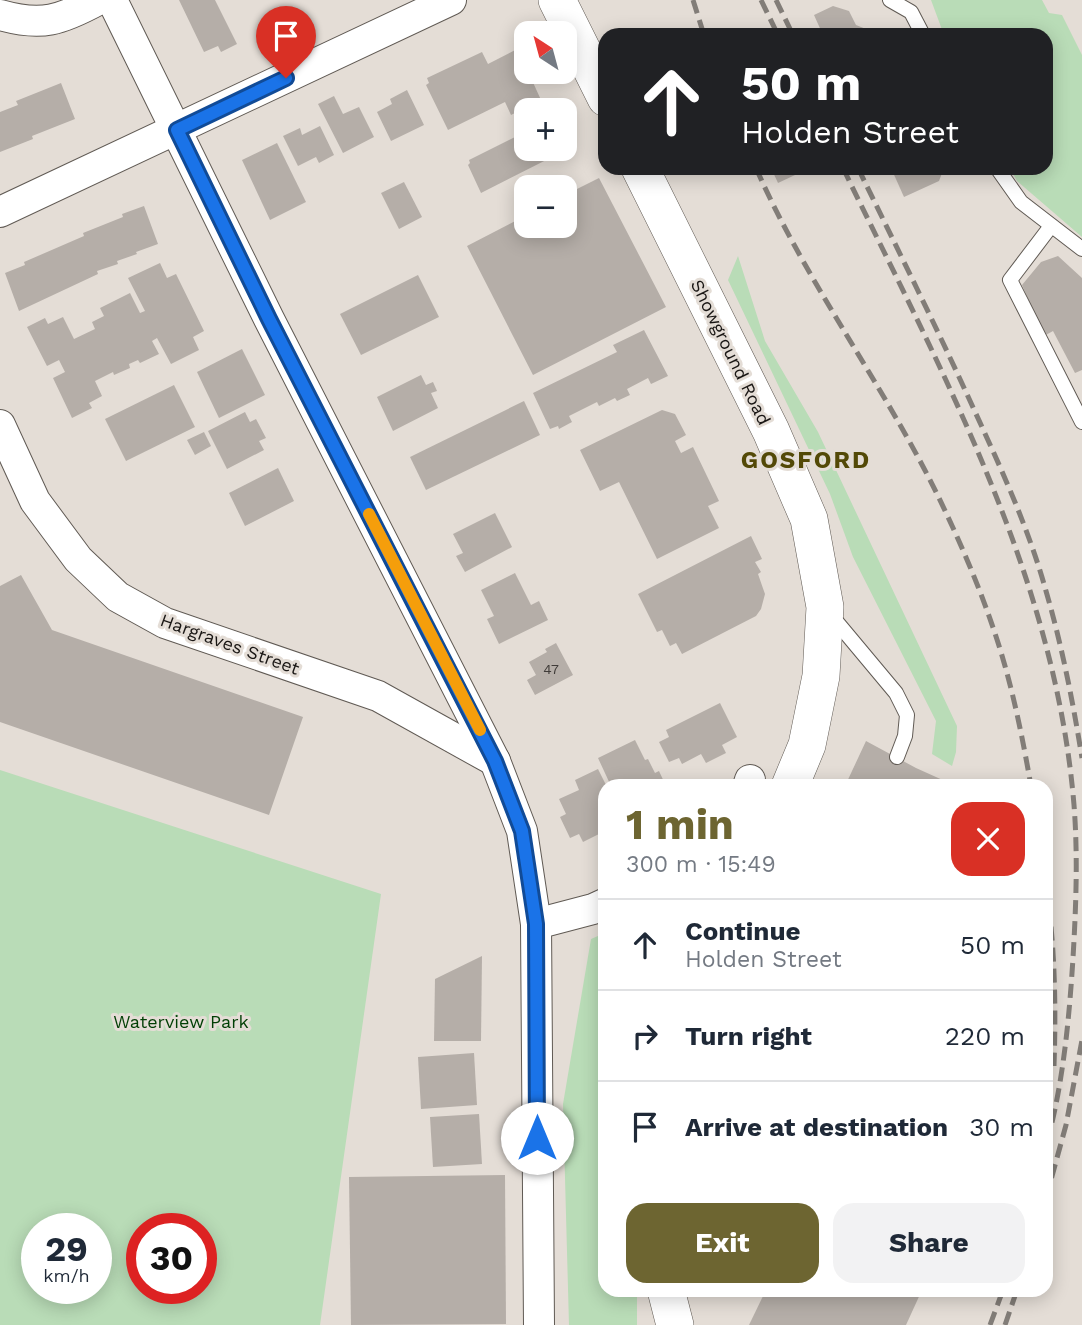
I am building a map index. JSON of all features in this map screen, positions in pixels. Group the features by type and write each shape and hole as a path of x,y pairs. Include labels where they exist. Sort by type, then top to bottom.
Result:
{"street":[{"path":"0,15 36,22 66,17 99,0"},
{"path":"112,0 269,319 495,761 522,831 536,924 539,1325"},
{"path":"0,212 451,0"},
{"path":"557,0 598,82"},
{"name":"Showground Road","path":"643,175 771,431 809,519 825,607 821,676 807,745 793,779"},
{"name":"Hargraves Street","path":"0,425 35,501 78,559 118,597 165,623 379,696 495,761"},
{"path":"536,924 598,907"},
{"path":"665,1297 665,1325"},
{"path":"667,1297 674,1325"}],"lane":[{"path":"890,0 909,6 920,28"},
{"path":"1002,175 1021,202 1082,249"},
{"path":"1051,226 1010,280 1082,422"},
{"path":"825,607 896,693 907,715 905,736 897,757"}],"green space":[{"path":"931,0 1042,0 1049,13 1062,15 1082,55 1082,237 1017,181 1014,175 1053,175 1053,28 941,28"},
{"path":"738,256 765,341 818,432 957,726 956,752 952,766 932,754 936,721 853,557 830,494 728,280"},
{"name":"Waterview Park","path":"0,770 381,894 320,1325 0,1325"},
{"path":"598,936 598,1297 637,1297 637,1325 569,1325 563,1104 591,939"}],"building":[{"path":"179,0 215,0 237,44 221,52 218,46 204,52"},
{"path":"833,6 849,11 856,25 864,28 820,28 814,15"},
{"path":"514,51 514,84 534,84 540,98 514,98 514,114 511,115 505,102 448,130 426,85 429,83 427,78 482,52 488,64"},
{"path":"61,83 75,119 0,152 0,112 18,105 16,101"},
{"path":"407,90 424,125 391,141 377,112 392,104 390,99"},
{"path":"334,96 343,114 359,107 374,137 343,153 318,104"},
{"path":"320,126 334,155 319,163 316,157 298,166 283,136 300,128 302,135"},
{"path":"514,138 514,161 544,161 481,193 468,165 469,160"},
{"path":"277,143 306,202 270,220 242,160"},
{"path":"774,175 795,175 778,183"},
{"path":"894,175 941,175 939,181 904,197"},
{"path":"599,178 666,307 533,375 467,246 514,222 514,238 577,238 577,189"},
{"path":"404,182 422,217 399,229 381,193"},
{"path":"144,206 158,244 117,261 118,264 97,271 98,274 19,311 5,273 84,236 83,233 123,217 122,214"},
{"path":"1058,256 1082,278 1082,370 1075,373 1053,331 1044,336 1022,285 1041,262"},
{"path":"160,263 167,278 176,274 204,331 193,337 199,350 171,364 157,338 152,341 159,354 140,363 138,360 129,364 130,368 114,375 113,372 95,381 102,396 89,403 92,408 72,418 53,378 65,372 59,360 47,366 27,327 45,318 48,324 63,317 74,339 95,329 92,322 104,316 100,308 130,293 140,313 145,311 128,278"},
{"path":"418,275 439,317 361,355 340,314"},
{"path":"644,330 668,376 651,384 648,378 627,389 630,395 617,401 615,398 599,406 597,402 569,416 572,422 559,429 558,426 550,429 533,393 617,352 613,345"},
{"path":"242,349 265,395 219,418 197,372"},
{"path":"421,375 426,385 433,382 437,391 431,393 438,408 393,431 377,397"},
{"path":"174,385 195,427 126,461 105,419"},
{"path":"524,401 540,435 426,490 410,457"},
{"path":"662,410 675,414 686,435 675,441 681,453 693,447 719,501 708,506 719,528 657,559 619,482 600,491 580,450"},
{"path":"245,412 250,422 256,419 266,438 259,441 264,450 227,469 208,431"},
{"path":"204,432 211,446 195,455 187,440"},
{"path":"278,468 294,501 245,526 229,493"},
{"path":"495,513 512,547 465,572 456,556 463,553 453,534"},
{"path":"751,536 762,559 755,562 761,572 758,574 765,594 761,609 756,616 682,654 676,643 670,646 662,630 657,632 638,594"},
{"path":"515,573 531,605 539,601 548,620 499,644 487,619 494,616 481,590"},
{"path":"21,575 52,630 303,717 269,815 0,722 0,586"},
{"path":"556,643 573,675 535,695 527,680 536,675 529,662 547,652 545,649"},
{"path":"720,703 737,737 722,745 726,753 706,763 701,754 682,764 679,758 669,762 659,742 669,737 666,730"},
{"path":"635,740 645,760 648,759 655,773 659,771 663,779 608,779 598,758"},
{"path":"866,741 940,779 848,779"},
{"path":"598,769 603,779 598,779 598,834 583,842 579,834 570,838 560,817 566,814 559,799 579,790 575,780"},
{"path":"482,956 481,1041 434,1041 435,979"},
{"path":"474,1053 477,1105 421,1109 418,1057"},
{"path":"479,1114 482,1164 433,1167 430,1117"},
{"path":"505,1175 506,1324 351,1325 349,1177"},
{"path":"763,1297 919,1297 906,1325 749,1325"}],"railway":[{"path":"693,0 702,28"},
{"path":"761,0 775,28"},
{"path":"776,0 790,28"},
{"path":"759,175 798,253 917,456 958,539 999,645 1020,726 1030,779"},
{"path":"846,175 918,321 988,476 1044,637 1063,720 1074,805 1075,920 1064,1053 1053,1117"},
{"path":"861,175 957,373 1022,519 1057,632 1082,758"},
{"path":"1053,961 1054,1066"},
{"path":"1053,1172 1066,1125 1082,1040"},
{"path":"990,1325 1000,1297"},
{"path":"1005,1325 1015,1297"}],"slow traffic":[{"path":"369,514 480,730"}],"district":[{"name":"GOSFORD","path":"806,460"}],"route":[{"path":"286,78 177,130 269,319 495,761 522,831 536,924 537,1138"}]}
